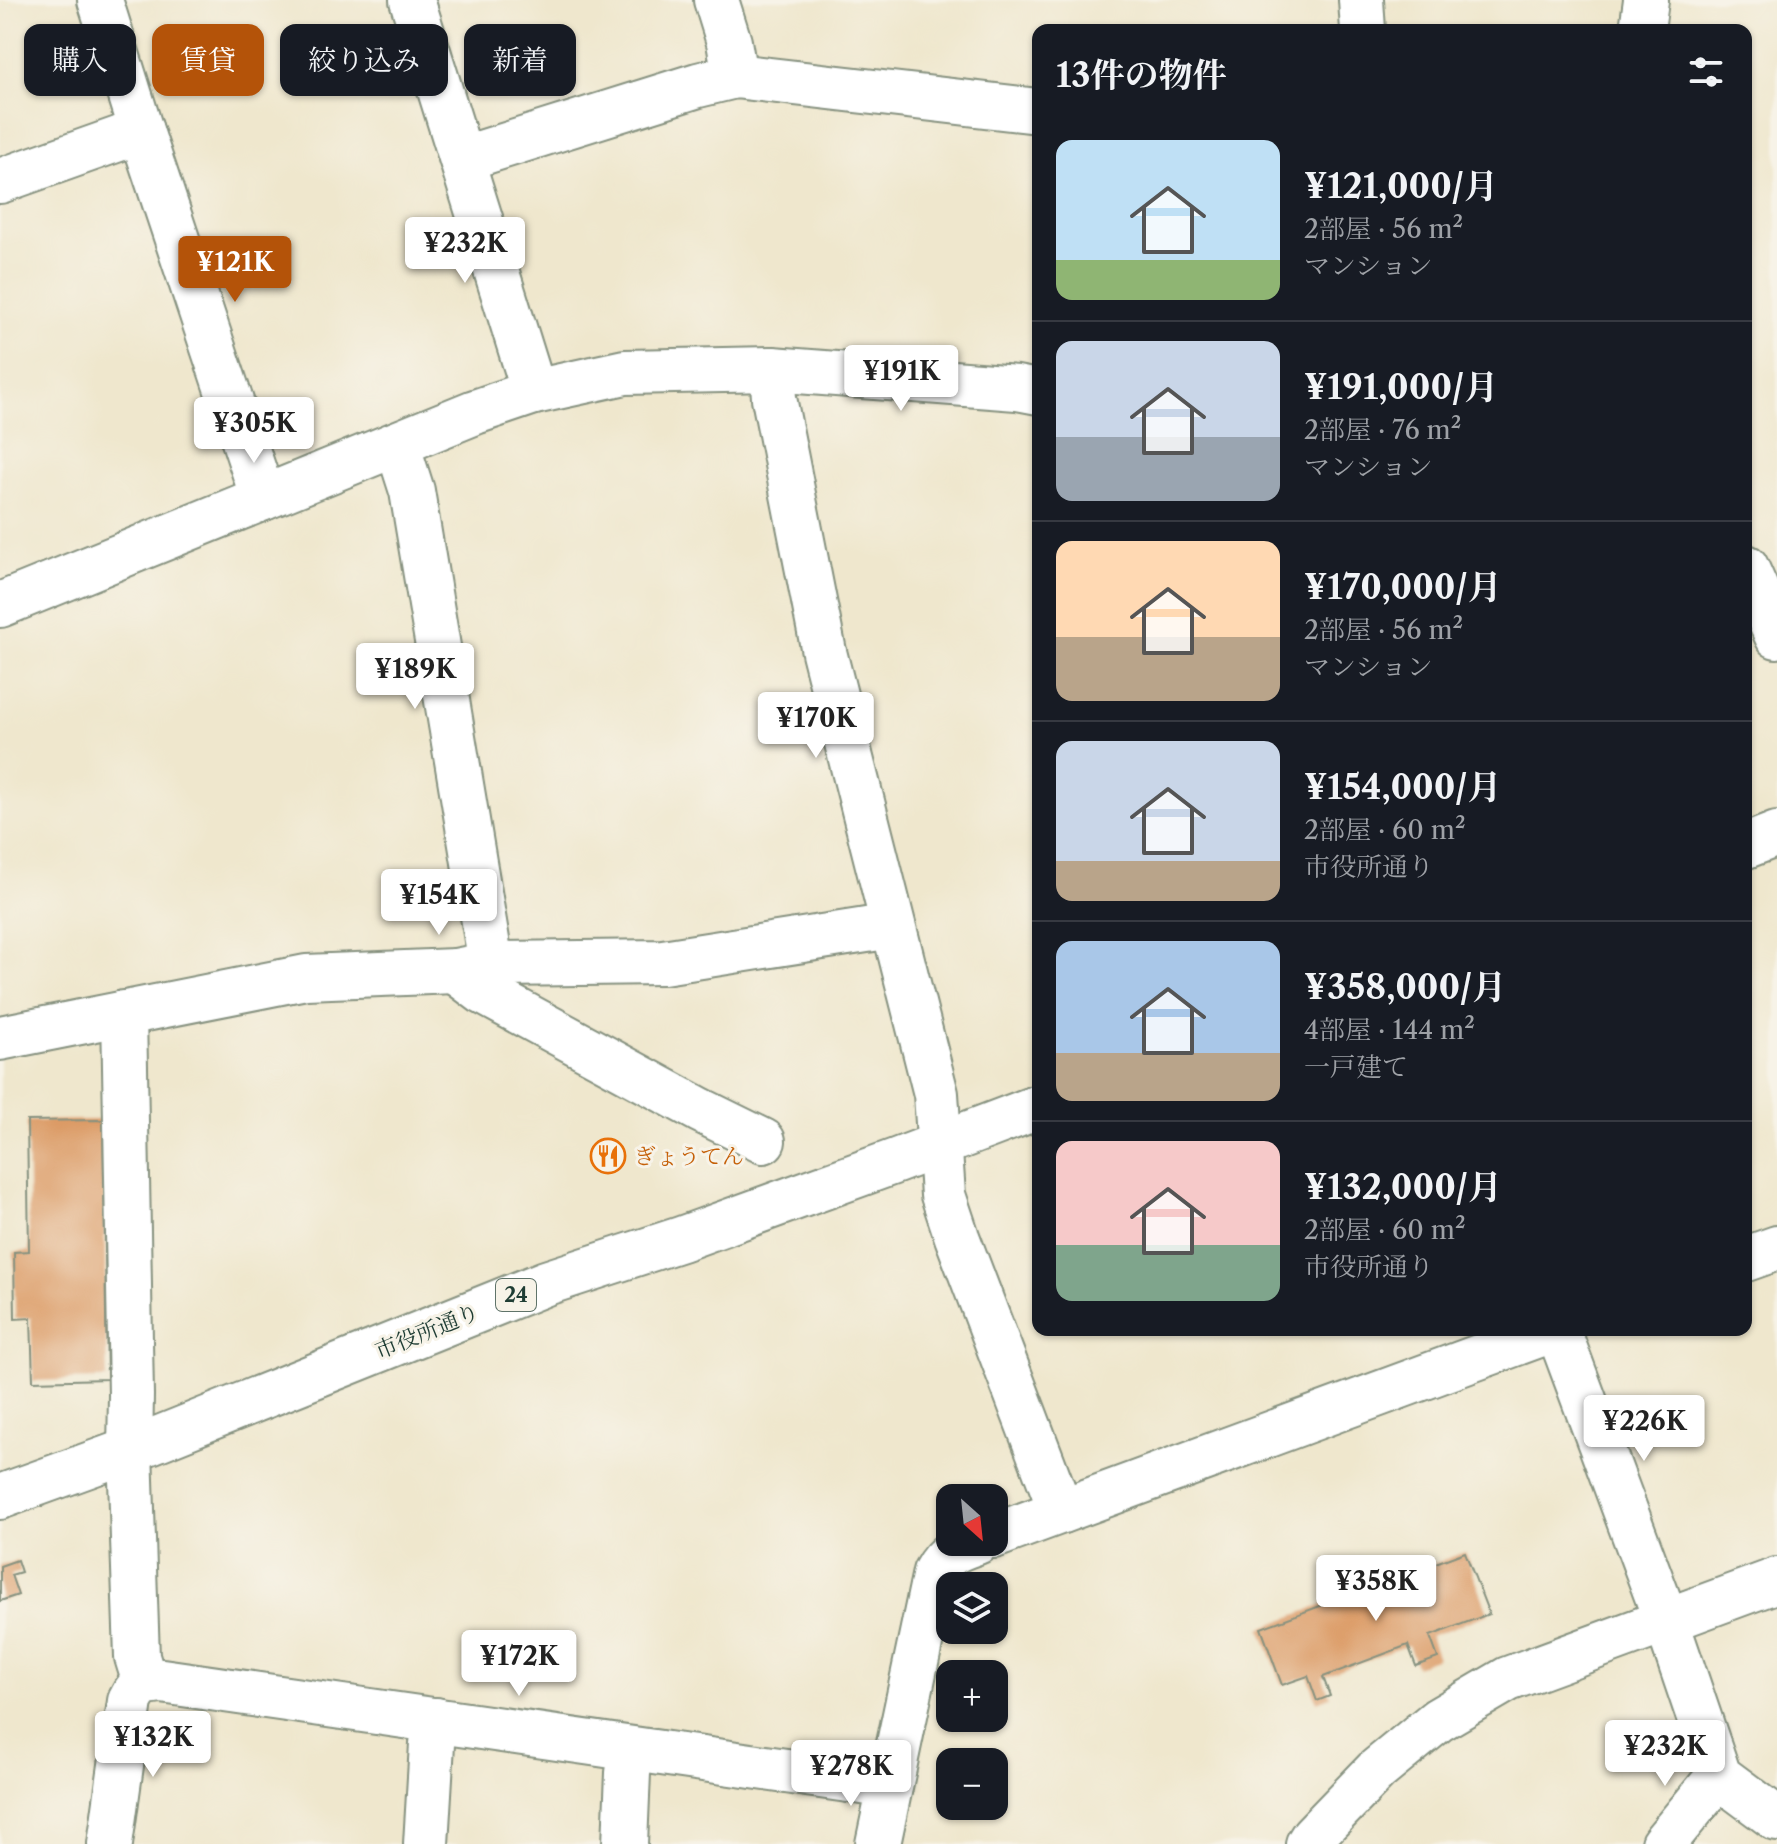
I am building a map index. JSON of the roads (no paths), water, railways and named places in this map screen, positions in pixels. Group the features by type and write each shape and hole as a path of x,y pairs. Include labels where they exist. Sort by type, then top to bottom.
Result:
{"street":[{"path":"100,0 263,498"},
{"path":"412,0 534,392"},
{"path":"716,0 729,42 735,76"},
{"path":"1361,0 1363,24"},
{"path":"1643,24 1646,0"},
{"path":"462,159 735,76 1032,110"},
{"path":"0,181 141,131"},
{"path":"0,605 475,412 534,392 625,372 772,369 1032,391"},
{"path":"772,369 774,398 824,652 936,1094 943,1195 1061,1511"},
{"path":"397,444 412,491 473,968 483,992 763,1141"},
{"path":"1752,580 1777,636"},
{"path":"1752,844 1777,834"},
{"path":"0,1038 306,977 663,962 892,926"},
{"path":"124,1013 130,1450 137,1657 145,1683"},
{"name":"市役所通り","path":"0,1497 130,1450 546,1283 681,1239 1032,1109"},
{"path":"1752,1257 1777,1248"},
{"path":"1008,1531 1536,1336"},
{"path":"1560,1336 1666,1620 1719,1776 1777,1819"},
{"path":"878,1844 935,1572 947,1556"},
{"path":"1308,1844 1377,1770 1438,1720 1508,1679 1777,1580"},
{"path":"110,1844 130,1701 135,1690 145,1683 162,1681 890,1786"},
{"path":"426,1844 436,1720"},
{"path":"625,1844 632,1750"},
{"path":"1663,1844 1719,1776"}],"place":[{"name":"ぎょうてん","path":"608,1156"}]}
